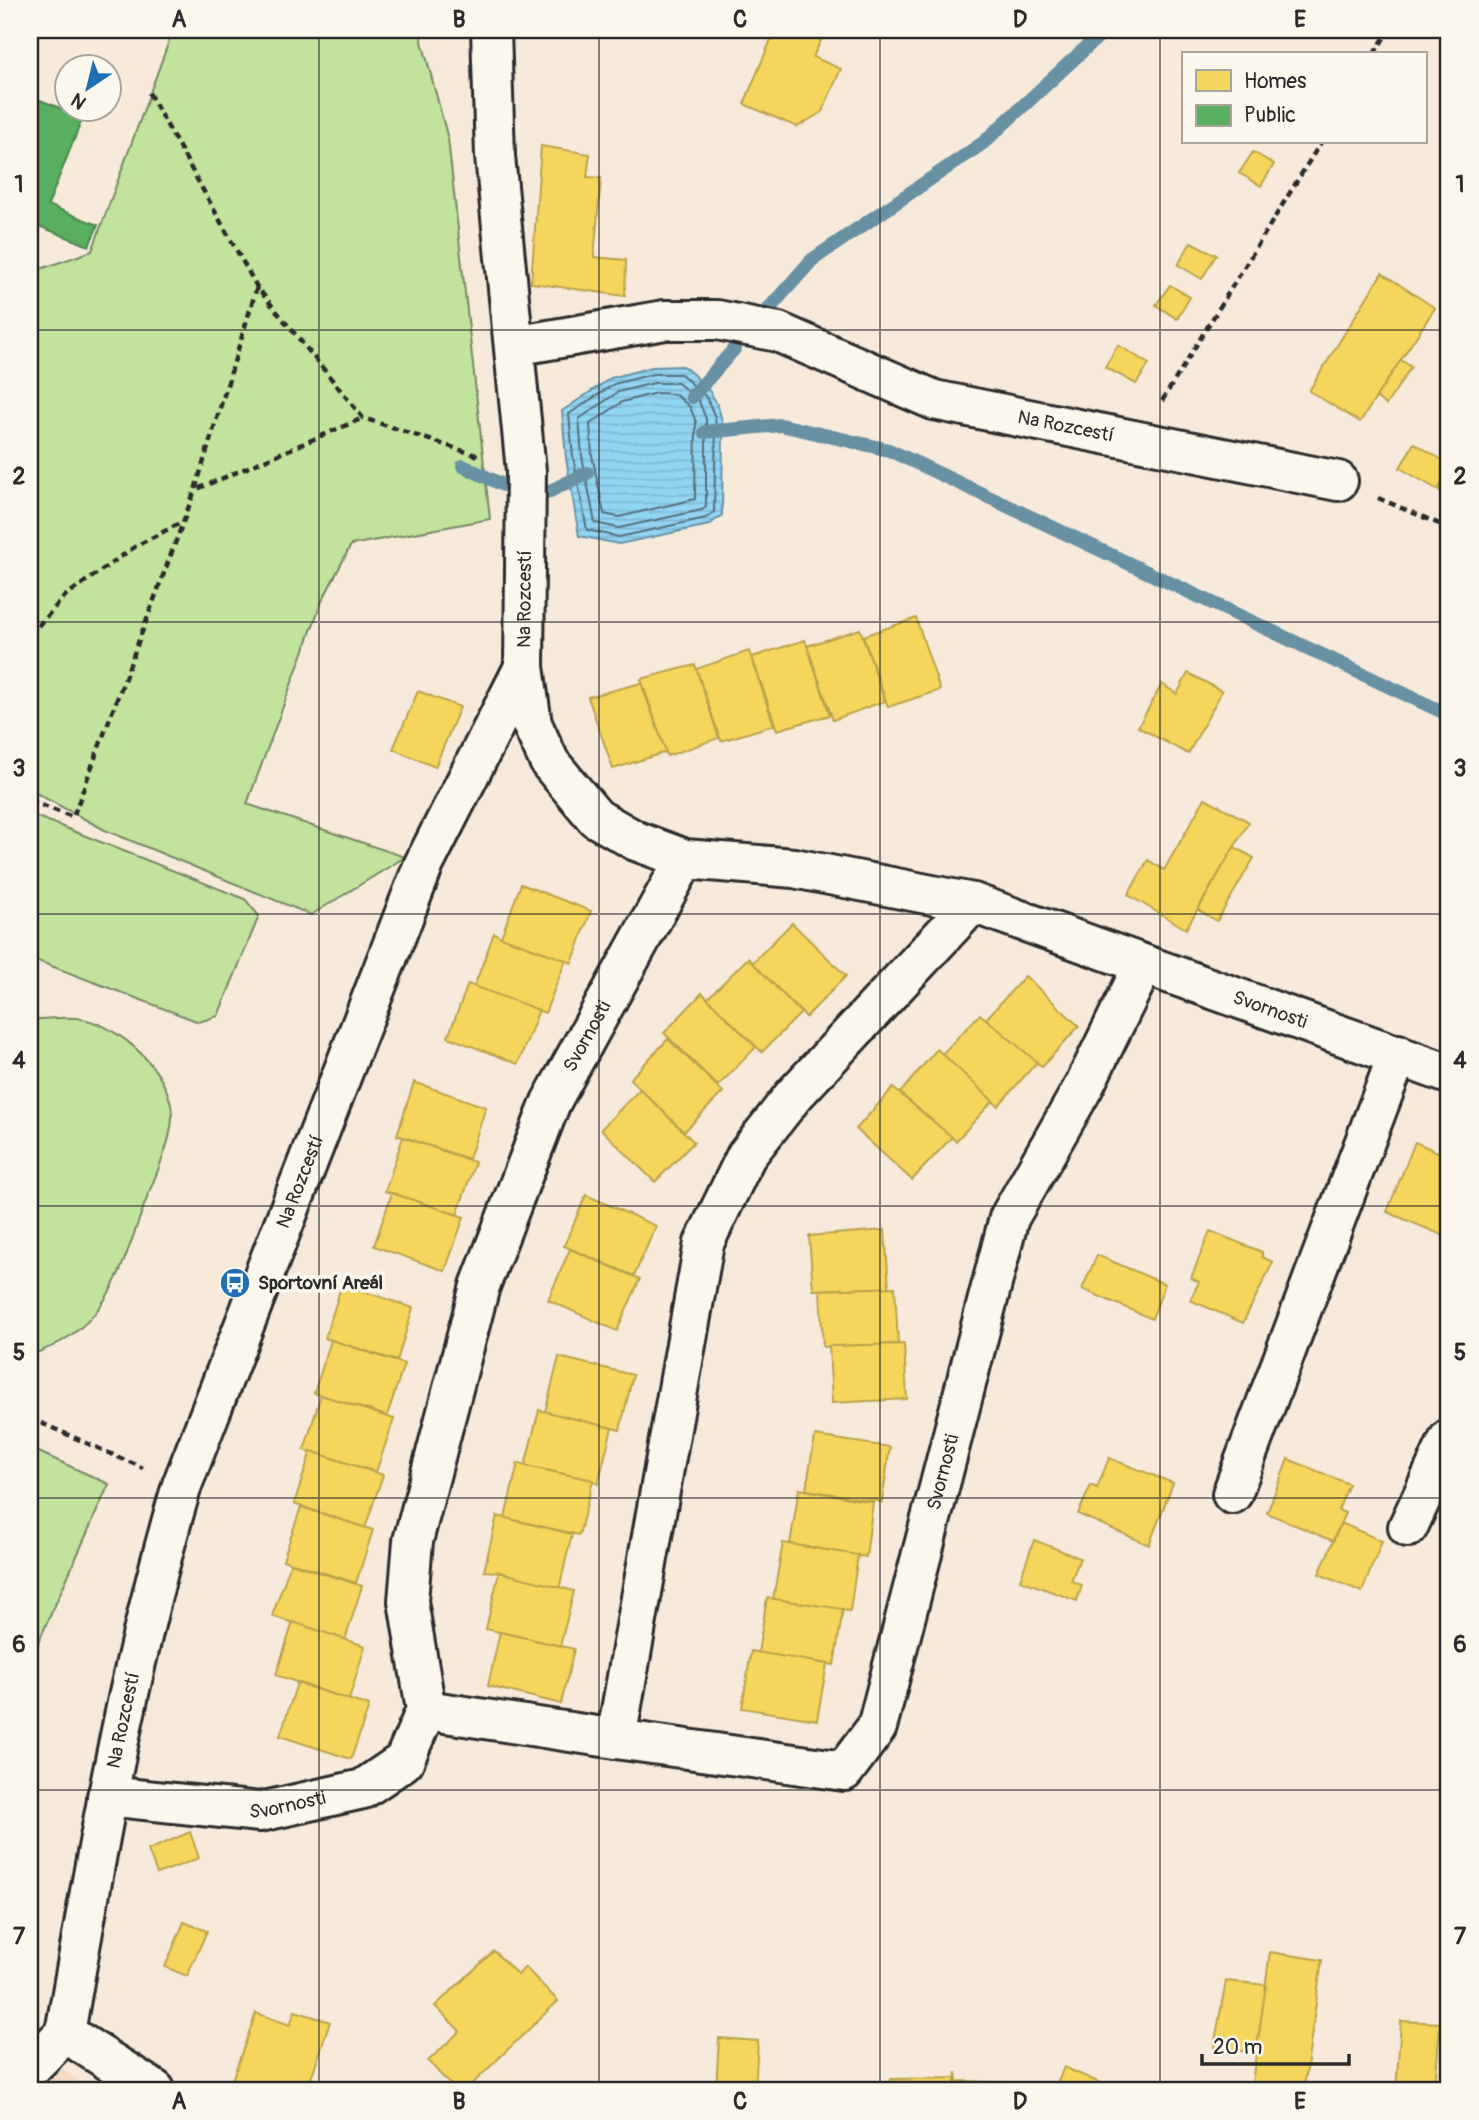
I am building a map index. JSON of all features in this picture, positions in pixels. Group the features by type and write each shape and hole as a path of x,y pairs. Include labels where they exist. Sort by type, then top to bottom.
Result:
{"street":[{"name":"Na Rozcestí","path":"65,2033 107,1797 158,1566 182,1485 424,864 524,667 526,471 495,156 491,30"},
{"name":"Na Rozcestí","path":"513,346 665,320 717,320 778,332 934,400 1338,481"},
{"name":"Svornosti","path":"524,667 532,724 550,764 596,818 636,841 685,859 794,867 973,903 1143,966 1449,1073"},
{"name":"Svornosti","path":"107,1797 260,1812 363,1789 404,1761 426,1710 408,1601 413,1541 480,1286 551,1102 685,859"},
{"path":"616,1739 704,1243 746,1156 786,1105 973,903"},
{"name":"Svornosti","path":"426,1710 844,1771 877,1727 1009,1218 1084,1086 1143,966"},
{"path":"1232,1494 1398,1054"},
{"path":"1408,1527 1449,1439"},
{"path":"30,2068 65,2033 155,2090"}],"path":[{"path":"1375,52 1389,30"},
{"path":"149,93 257,287 363,418 526,471"},
{"path":"1138,441 1320,144"},
{"path":"30,801 73,817 195,489 257,287"},
{"path":"195,489 363,418"},
{"path":"1338,481 1449,528"},
{"path":"30,635 65,597 136,546 183,522"},
{"path":"30,1418 182,1485"}],"shaded area":[{"path":"30,2042 69,2074 91,2090 30,2090"}],"green space":[{"path":"173,30 419,30 448,139 490,519 351,545 322,601 247,804 405,857 311,915 105,830 30,790 30,277 32,272 92,251"},
{"path":"30,814 245,899 259,916 218,1016 199,1022 30,958"},
{"path":"39,1019 82,1019 97,1023 127,1041 153,1068 163,1083 172,1114 162,1160 126,1255 106,1297 77,1331 30,1355 30,1022"},
{"path":"30,1448 109,1484 30,1661"}],"water":[{"path":"683,366 710,392 721,416 722,515 709,525 619,544 579,536 566,458 562,411 611,378 652,367"}],"building: Homes":[{"path":"775,30 826,30 813,57 841,69 822,112 797,127 744,104"},
{"path":"879,30 901,30 896,40"},
{"path":"541,146 590,154 587,177 601,178 594,257 626,260 625,296 531,283"},
{"path":"1253,152 1274,164 1261,186 1239,173"},
{"path":"1191,242 1216,255 1202,279 1178,265"},
{"path":"1382,273 1435,308 1360,422 1309,391"},
{"path":"1170,285 1190,297 1177,319 1156,305"},
{"path":"1118,345 1149,364 1136,384 1105,367"},
{"path":"1401,360 1411,367 1386,405 1376,397"},
{"path":"1414,443 1449,464 1449,471 1438,490 1400,468"},
{"path":"1449,471 1449,497 1438,490"},
{"path":"916,618 940,690 888,707 863,636"},
{"path":"860,629 885,701 833,720 807,646"},
{"path":"805,640 830,715 777,730 752,657"},
{"path":"749,651 774,725 721,741 696,669"},
{"path":"695,665 719,738 667,756 641,679"},
{"path":"1188,673 1222,691 1188,754 1138,727 1162,684 1177,694"},
{"path":"641,683 666,752 613,769 588,697"},
{"path":"418,691 460,707 435,767 393,749"},
{"path":"1205,798 1249,822 1186,929 1128,895 1148,860 1164,870"},
{"path":"1234,847 1254,858 1217,921 1198,910"},
{"path":"521,884 591,911 572,963 501,937"},
{"path":"792,923 846,976 806,1017 752,963"},
{"path":"494,933 566,960 545,1013 474,987"},
{"path":"748,958 801,1013 762,1052 707,999"},
{"path":"1025,976 1079,1026 1042,1067 986,1019"},
{"path":"468,984 539,1010 518,1064 448,1037"},
{"path":"702,993 756,1047 718,1086 664,1033"},
{"path":"980,1014 1037,1062 998,1106 942,1054"},
{"path":"668,1039 723,1092 684,1132 630,1079"},
{"path":"937,1049 993,1101 956,1141 900,1093"},
{"path":"414,1082 486,1107 469,1159 397,1135"},
{"path":"893,1088 952,1137 912,1180 856,1129"},
{"path":"640,1089 694,1142 655,1182 601,1129"},
{"path":"403,1137 475,1162 457,1215 385,1191"},
{"path":"1415,1142 1449,1157 1449,1238 1387,1212"},
{"path":"392,1193 464,1217 445,1271 374,1246"},
{"path":"586,1195 656,1226 634,1276 564,1246"},
{"path":"885,1230 889,1288 813,1290 809,1236"},
{"path":"1210,1231 1262,1252 1262,1257 1273,1262 1243,1323 1190,1300 1199,1282 1191,1278"},
{"path":"570,1249 640,1279 617,1331 548,1300"},
{"path":"1097,1255 1165,1284 1152,1319 1082,1289"},
{"path":"342,1284 413,1308 397,1361 325,1338"},
{"path":"895,1287 898,1344 823,1347 820,1290"},
{"path":"331,1340 404,1364 387,1416 314,1393"},
{"path":"904,1344 907,1399 832,1403 829,1346"},
{"path":"559,1357 633,1375 620,1430 545,1412"},
{"path":"321,1395 394,1419 376,1472 304,1450"},
{"path":"539,1410 612,1428 598,1484 593,1480 525,1466"},
{"path":"815,1436 890,1447 882,1502 806,1490"},
{"path":"311,1451 383,1475 365,1528 294,1504"},
{"path":"1109,1458 1173,1483 1149,1545 1078,1514 1091,1485 1097,1488"},
{"path":"1288,1459 1349,1484 1338,1510 1345,1513 1333,1541 1267,1513"},
{"path":"518,1463 593,1480 579,1535 505,1518"},
{"path":"799,1489 873,1502 866,1557 790,1544"},
{"path":"301,1507 373,1530 356,1583 283,1560"},
{"path":"497,1516 572,1534 559,1589 499,1572 484,1571"},
{"path":"1341,1523 1382,1541 1362,1592 1319,1574"},
{"path":"1034,1540 1080,1558 1071,1581 1082,1585 1077,1601 1020,1580"},
{"path":"783,1543 858,1555 850,1611 773,1599"},
{"path":"291,1563 362,1586 345,1640 272,1616"},
{"path":"499,1572 574,1591 560,1646 486,1629"},
{"path":"767,1598 843,1609 834,1665 758,1653"},
{"path":"293,1622 365,1646 349,1700 276,1675"},
{"path":"500,1632 574,1649 561,1704 488,1686"},
{"path":"751,1651 827,1664 817,1720 742,1708"},
{"path":"297,1683 369,1706 351,1759 280,1736"},
{"path":"190,1832 199,1858 157,1874 148,1850"},
{"path":"184,1922 207,1931 187,1976 165,1967"},
{"path":"494,1951 518,1975 525,1967 558,2001 466,2090 455,2090 428,2061 460,2031 435,2006"},
{"path":"1270,1952 1322,1960 1304,2089 1252,2083"},
{"path":"1226,1981 1266,1985 1256,2053 1214,2047"},
{"path":"295,2011 330,2022 307,2090 251,2090 231,2083 256,2013 290,2025"},
{"path":"1401,2021 1440,2023 1435,2090 1396,2090"},
{"path":"719,2038 758,2041 755,2090 663,2090 664,2085 716,2089"},
{"path":"1064,2067 1107,2086 1105,2090 1054,2090"},
{"path":"956,2072 957,2081 1019,2083 1019,2090 955,2090"},
{"path":"955,2078 955,2090 890,2090 891,2079"}],"building: Public":[{"path":"30,96 52,105 52,122 81,122 48,205 98,225 89,246 39,226 30,250"}],"waterway":[{"path":"766,312 812,260 983,143 1105,30"},
{"path":"692,397 735,348"},
{"path":"705,432 781,425 889,450 1449,715"},
{"path":"463,466 503,485"},
{"path":"544,494 587,473"}],"place":[{"name":"Sportovní Areál","path":"235,1283"}]}
